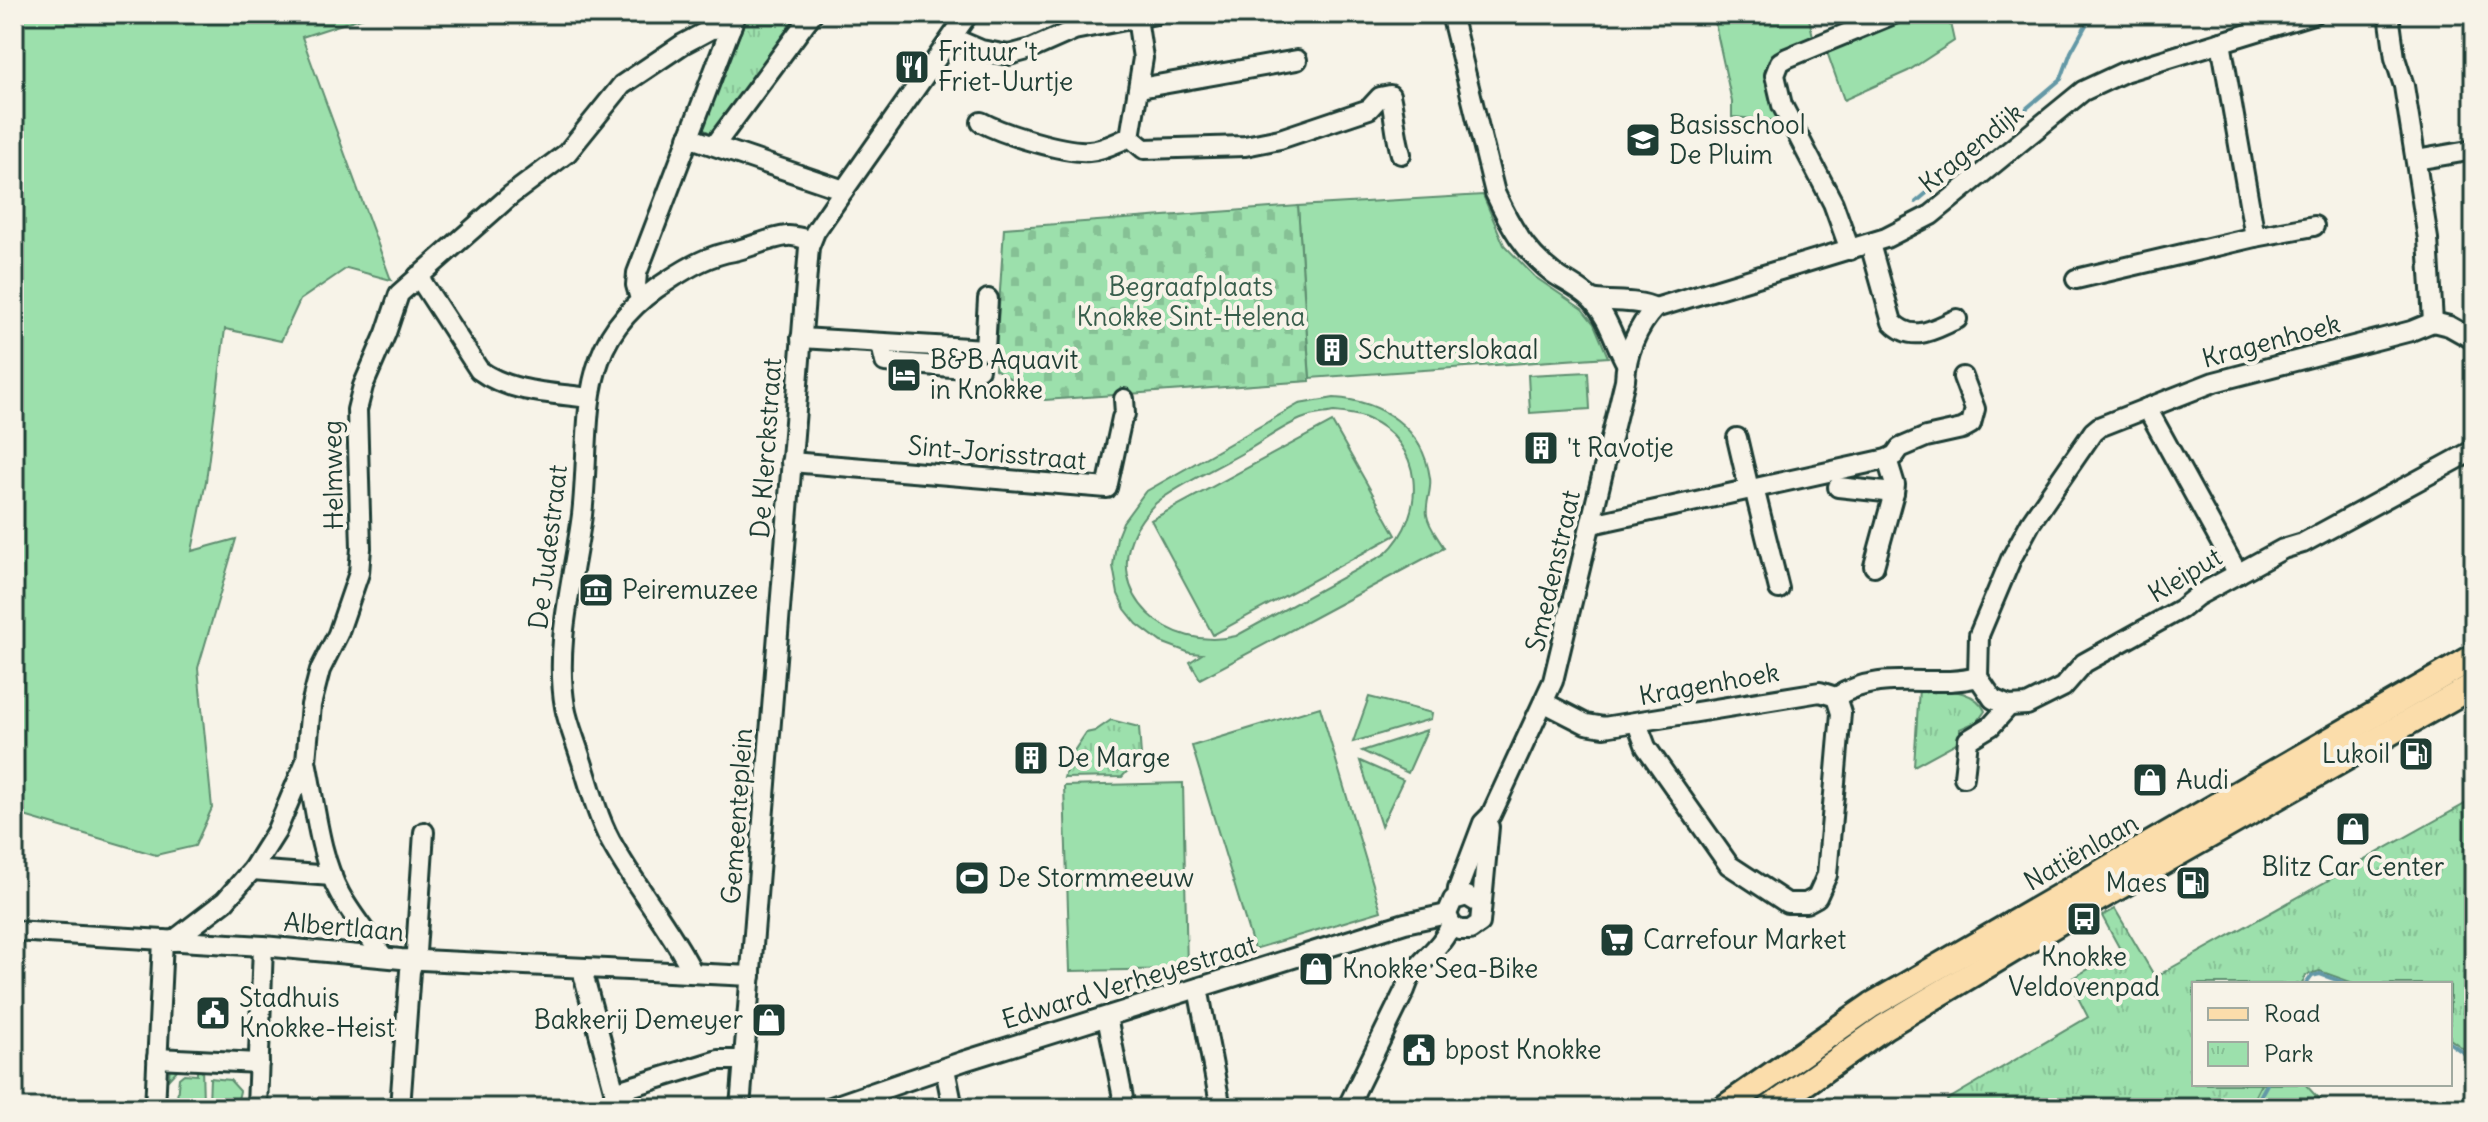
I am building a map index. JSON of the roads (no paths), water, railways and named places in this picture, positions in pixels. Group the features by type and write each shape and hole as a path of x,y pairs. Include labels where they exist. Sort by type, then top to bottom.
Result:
{"main road":[{"name":"Natiënlaan","path":"1724,1108 1872,1005 2474,657"},
{"name":"Natiënlaan","path":"1770,1108 1884,1027 2101,897 2474,685"}],"street":[{"path":"715,145 812,14"},
{"path":"953,38 981,50 1009,55 1074,30 1156,14"},
{"path":"1451,14 1495,193 1506,218 1516,237 1544,266 1592,299 1626,363"},
{"path":"1850,250 1833,203 1790,122 1775,75 1780,62 1787,58 1894,14"},
{"name":"Kragendijk","path":"1592,299 1645,303 1655,308 1870,244 1931,215 2083,91 2124,72 2313,14"},
{"path":"2389,14 2395,58 2404,86 2430,251 2433,322 2449,326 2474,340"},
{"path":"810,240 953,38 962,16"},
{"path":"1130,137 1143,58 1137,18"},
{"path":"640,299 637,273 733,21"},
{"name":"Helmweg","path":"168,941 225,901 252,870 276,832 306,761 311,705 320,670 338,634 359,573 357,410 363,386 399,294 511,195 567,153 622,85 683,44 733,21"},
{"path":"2221,42 2255,237"},
{"path":"1140,88 1297,60"},
{"path":"1130,137 1144,149 1245,146 1280,139 1369,109 1380,97 1390,95 1401,154"},
{"path":"981,122 1010,135 1078,151 1098,150 1130,137"},
{"path":"688,137 844,190"},
{"path":"2416,160 2474,150"},
{"path":"2076,279 2314,226"},
{"name":"De Judestraat","path":"692,971 614,848 602,823 565,709 561,677 562,642 582,513 590,398 598,358 607,340 618,322 640,299 692,265 716,254 788,236 810,240"},
{"name":"De Klerckstraat","path":"775,660 810,240"},
{"path":"1870,244 1892,322 1899,329 1912,335 1922,334 1957,319"},
{"path":"418,276 479,370 511,387 590,398"},
{"path":"801,338 985,349 988,299"},
{"name":"Smedenstraat","path":"1480,904 1491,815 1545,703 1562,651 1625,380 1626,363 1639,330 1655,308"},
{"name":"Kragenhoek","path":"1545,703 1595,727 1637,723 1820,692 1836,697 1851,687 1876,683 1918,679 1965,681 1978,677 1979,635 2015,551 2031,522 2093,432 2214,382 2411,331 2433,322"},
{"path":"881,345 885,362 979,369"},
{"path":"1592,524 1887,459 1900,448 1926,437 1971,424 1975,409 1963,377"},
{"name":"Sint-Jorisstraat","path":"791,462 1107,488 1125,414 1124,399"},
{"path":"2147,408 2238,574"},
{"path":"1737,438 1779,589"},
{"name":"Kleiput","path":"1964,777 1968,740 1991,726 2009,706 2027,705 2063,687 2084,663 2181,609 2197,596 2283,549 2303,543 2474,450"},
{"path":"1874,566 1895,485 1887,459"},
{"path":"1838,487 1894,493"},
{"name":"Gemeenteplein","path":"740,1107 775,660"},
{"path":"1978,677 1993,699 2009,706"},
{"path":"1637,723 1646,747 1729,865 1781,901 1799,904 1817,897 1827,875 1841,713 1836,697"},
{"path":"306,761 332,876 341,895 383,956"},
{"name":"Smedenstraat","path":"1457,897 1483,823 1491,815"},
{"path":"400,1108 412,959 416,952 424,832"},
{"path":"252,870 332,876"},
{"path":"1347,1108 1415,968 1441,945 1450,904 1457,897 1472,897 1480,904 1482,918 1477,926 1427,974 1405,990"},
{"path":"1449,919 1459,930 1470,930"},
{"name":"Edward Verheyestraat","path":"828,1108 1405,923 1449,919"},
{"name":"Albertlaan","path":"14,931 263,946 412,959 692,971"},
{"path":"155,1108 168,941"},
{"path":"257,1108 263,946"},
{"path":"584,968 616,1100 718,1060 744,1060"},
{"path":"692,971 751,976"},
{"path":"1198,988 1221,1108"},
{"path":"1107,1017 1125,1108"},
{"path":"157,1058 259,1063"},
{"path":"945,1069 953,1108"}],"waterway":[{"path":"1916,202 2061,79 2071,52 2092,14"},
{"path":"2308,982 2312,976 2320,974 2342,982"},
{"path":"2452,1044 2474,1060"},
{"path":"2254,1108 2266,1086"}],"place":[{"name":"Frituur 't Friet-Uurtje","path":"912,67"},
{"name":"Basisschool De Pluim","path":"1643,140"},
{"name":"Schutterslokaal","path":"1332,350"},
{"name":"B&B Aquavit in Knokke","path":"904,375"},
{"name":"'t Ravotje","path":"1541,448"},
{"name":"Peiremuzee","path":"596,590"},
{"name":"Lukoil","path":"2416,754"},
{"name":"De Marge","path":"1031,758"},
{"name":"Audi","path":"2150,780"},
{"name":"Blitz Car Center","path":"2353,829"},
{"name":"De Stormmeeuw","path":"972,878"},
{"name":"Maes","path":"2193,883"},
{"name":"Knokke Veldovenpad","path":"2084,919"},
{"name":"Carrefour Market","path":"1617,940"},
{"name":"Knokke Sea-Bike","path":"1316,969"},
{"name":"Stadhuis Knokke-Heist","path":"213,1013"},
{"name":"Bakkerij Demeyer","path":"769,1020"},
{"name":"bpost Knokke","path":"1419,1050"}],"park label":[{"name":"Begraafplaats Knokke Sint-Helena","path":"1191,302"}]}
